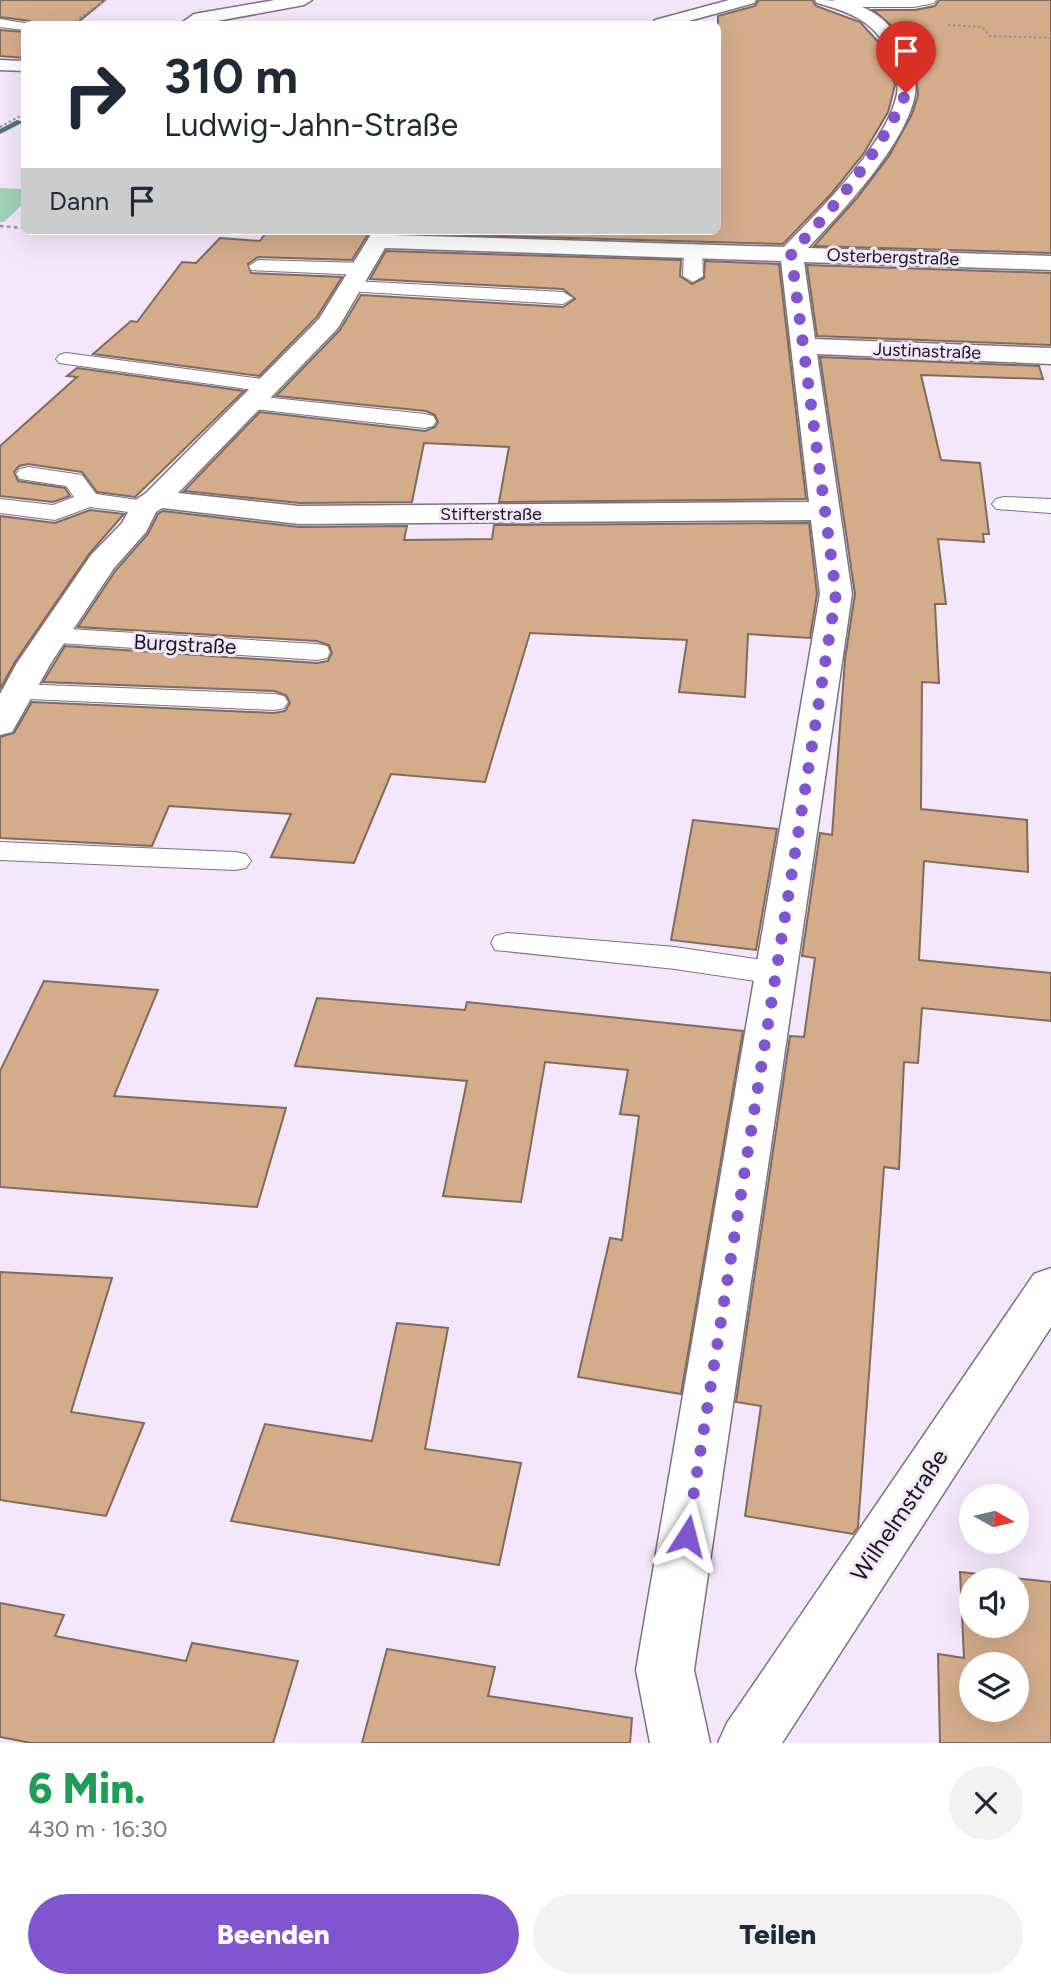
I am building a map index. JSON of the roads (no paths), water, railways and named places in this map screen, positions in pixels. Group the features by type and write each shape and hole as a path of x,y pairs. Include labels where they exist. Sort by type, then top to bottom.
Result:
{"street":[{"path":"194,21 304,0"},
{"path":"685,21 748,0"},
{"path":"680,1743 665,1670 836,594 791,253 827,215 867,164 891,127 906,93 900,59 881,23 831,1"},
{"path":"0,65 21,66"},
{"path":"693,250 707,235"},
{"path":"0,725 34,663 102,562 135,526 150,503 261,395 329,323 382,236"},
{"name":"Osterbergstraße","path":"382,236 1051,263"},
{"name":"Justinastraße","path":"803,346 1051,356"},
{"name":"Stifterstraße","path":"150,503 299,515 826,511"},
{"path":"0,661 34,663"},
{"name":"Wilhelmstraße","path":"748,1743 1051,1287"}],"lane":[{"path":"831,1 914,3 929,0"},
{"path":"0,23 21,26"},
{"path":"693,250 693,276"},
{"path":"258,266 563,298"},
{"path":"66,359 261,395 425,421"},
{"path":"28,474 74,480 88,500"},
{"path":"0,506 55,513 88,500 150,503"},
{"path":"1004,503 1051,506"},
{"name":"Burgstraße","path":"52,636 317,652"},
{"path":"18,692 274,702"},
{"path":"0,851 234,861"},
{"path":"507,943 675,958 776,973"}],"waterway":[{"path":"0,132 20,122"}]}
